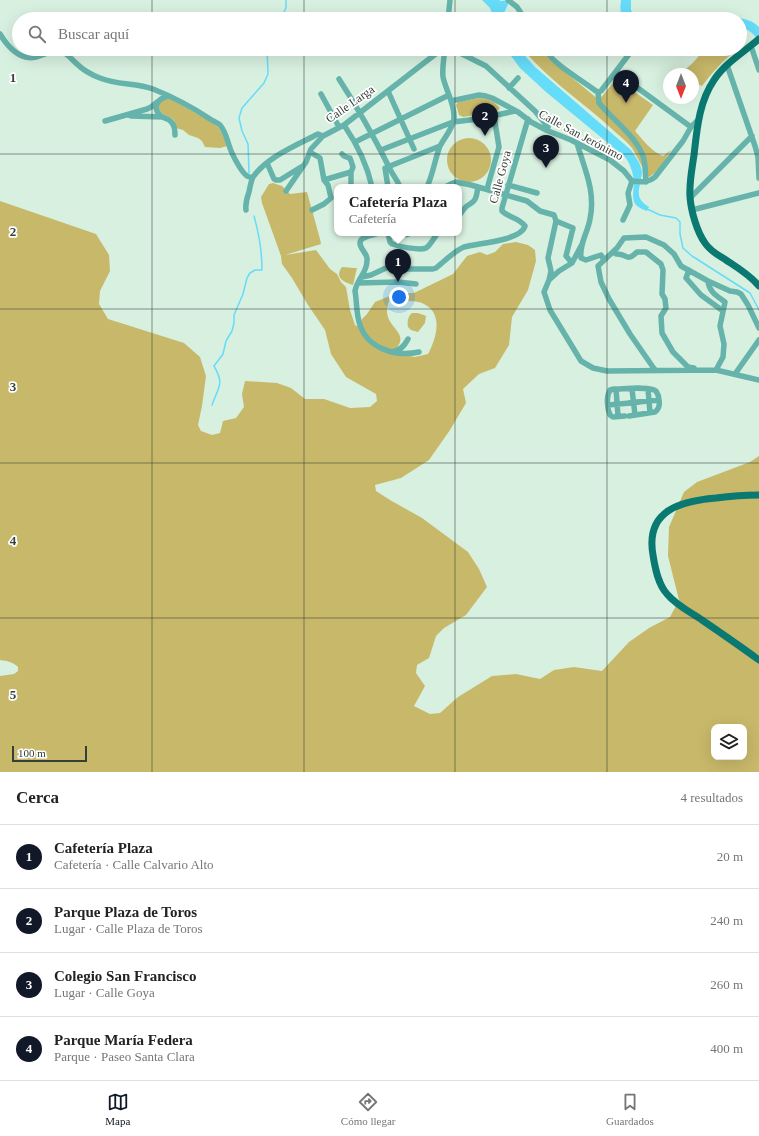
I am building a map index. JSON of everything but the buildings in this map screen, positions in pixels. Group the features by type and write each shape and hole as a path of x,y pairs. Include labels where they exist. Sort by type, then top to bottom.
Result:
{"main road":[{"path":"747,49 755,43"},
{"path":"738,56 727,65 718,75 709,88 704,99 699,119 694,129 690,198 699,232 709,248 741,270 759,286"},
{"path":"759,495 698,500 675,506 660,518 655,527 652,540 653,554 658,576 667,594 680,605 744,648 759,660"}],"street":[{"path":"449,12 450,0"},
{"path":"510,2 520,12"},
{"path":"0,34 8,46 12,49"},
{"path":"755,43 759,70"},
{"path":"21,56 32,58 40,56"},
{"path":"68,56 82,68 98,77 110,81 144,86 190,106 220,125 225,133 235,160 247,176 252,178"},
{"name":"Calle Larga","path":"286,191 306,162 311,149 323,136 342,126 360,113 433,56"},
{"path":"428,184 434,170 440,146 453,122 454,114 443,73 444,56"},
{"path":"466,56 486,66 535,112 548,128 546,130"},
{"path":"551,56 558,63 598,92"},
{"path":"598,92 601,91 629,56"},
{"path":"727,65 757,151 759,178"},
{"path":"616,72 694,129 688,133 684,141 655,178 643,182 633,181 628,193 630,205 623,220"},
{"path":"509,88 518,78"},
{"path":"339,79 372,133 388,167 399,184"},
{"path":"388,91 414,149"},
{"path":"598,92 598,103 626,131 636,143 644,157 643,182"},
{"path":"321,94 342,126 355,142 368,172 371,184"},
{"path":"105,121 151,107 160,99 169,96"},
{"name":"Calle San Jerónimo","path":"355,142 450,98 486,96 515,111 546,130 577,143 617,165 633,181"},
{"path":"157,102 156,105 158,112 172,122 175,135"},
{"path":"381,150 453,122 494,116 515,111"},
{"path":"454,114 458,118 465,121"},
{"path":"124,116 163,117"},
{"path":"487,190 499,147 494,116"},
{"name":"Calle Goya","path":"362,277 371,275 386,268 394,267 407,269 433,269 462,248 504,239 524,229 525,226 522,223 502,212 508,184 528,120"},
{"path":"688,133 690,138 694,140"},
{"path":"246,210 245,204 252,178 266,163 318,134 323,136"},
{"path":"690,198 752,136"},
{"path":"684,141 694,140"},
{"path":"549,280 559,271 572,263 581,246 590,219 592,199 588,176 577,143"},
{"path":"388,184 385,168 440,146"},
{"path":"310,152 320,158 324,180 328,185 331,198 324,204 312,210"},
{"path":"342,154 350,158 352,167 350,184"},
{"path":"266,163 274,179 276,180 280,180 303,166"},
{"path":"324,180 352,172"},
{"path":"451,184 456,182 527,201 540,211 554,216 556,221 548,258 551,271 544,292 550,310 581,361 593,368 607,371 716,370 759,380"},
{"path":"508,184 536,193"},
{"path":"462,212 476,199 478,187"},
{"path":"692,210 759,193"},
{"path":"556,221 573,228 566,256 572,263"},
{"path":"369,236 363,238 360,243 367,258 362,277 355,291 358,319 362,330 369,339 384,350 402,354 419,352"},
{"path":"389,236 390,242 392,244 421,249 426,247 435,236"},
{"path":"655,370 630,334 609,299 601,282 598,266 617,248 624,238 646,237 664,245 674,254 681,266 708,281 730,291 741,294 759,328"},
{"path":"581,246 580,254 582,259 586,260 601,255 604,260"},
{"path":"613,252 629,257 633,256 637,252 646,252 661,264 663,270 662,294 665,299 666,308 661,316 662,333 673,352 688,366 702,370"},
{"path":"689,270 686,278 701,296 723,311"},
{"path":"708,281 708,287 725,302 720,326 724,344 723,357 716,370"},
{"path":"358,283 398,282 416,284"},
{"path":"392,353 403,347 408,339"},
{"path":"735,374 759,340"},
{"path":"616,389 617,404 627,416"},
{"path":"627,416 632,389"},
{"path":"632,389 648,389 656,391 659,400 658,409 655,412 627,416 610,415 608,394 610,390 632,389"},
{"path":"648,389 650,413"},
{"path":"608,405 659,400"}],"shaded area":[{"path":"529,56 546,56 599,100 616,79 653,105 635,131 659,154 663,156 671,150 658,170 647,178 628,143 554,81"},
{"path":"699,56 729,56 718,66 702,86 699,85 699,68 687,68"},
{"path":"479,98 491,100 500,108 497,111 463,117 459,115 456,105 458,102"},
{"path":"169,99 218,127 227,146 220,148 205,147 202,141 198,138 176,128 174,120 162,113 159,108 161,100"},
{"path":"465,138 473,138 478,139 485,144 490,151 490,169 485,176 478,181 465,182 457,179 450,172 447,164 447,156 450,148 457,141"},
{"path":"273,183 282,186 290,194 307,192 321,244 285,255 316,250 346,287 350,310 355,325 357,326 360,325 362,319 375,302 397,293 414,293 453,274 467,256 480,252 487,255 495,252 503,244 516,242 528,245 535,250 536,261 528,290 512,317 509,345 495,368 479,374 463,389 466,403 450,430 429,460 401,478 375,485 376,491 422,518 468,552 479,569 487,587 466,615 444,628 436,636 429,658 417,665 416,673 425,686 414,706 430,714 440,713 458,697 492,676 516,674 540,679 554,670 574,667 602,671 629,642 649,628 670,617 679,600 668,556 669,527 684,492 697,482 750,462 759,456 759,772 0,772 0,676 14,674 18,671 18,667 7,661 0,660 0,201 96,234 109,255 110,271 100,291 99,304 108,319 184,343 200,357 206,376 198,425 201,431 212,435 220,433 223,421 236,418 244,407 242,394 245,381 277,383 291,388 305,399 324,399 350,408 370,407 377,401 376,394 346,377 331,354 325,330 282,264 281,256 261,197 269,184","holes":["389,301 406,301 424,304 430,308 434,314 436,320 436,334 428,354 415,357 393,353 400,342 400,337 387,315 387,309"]},
{"path":"342,267 357,268 353,285 341,279 339,274"},
{"path":"412,313 418,313 426,316 425,323 418,332 411,330 408,327 408,319"}],"water":[{"path":"482,0 510,0 504,12 491,12 490,8"},
{"path":"621,0 631,0 632,12 620,12"},
{"path":"747,20 755,23 759,27 759,42 755,36 747,30"},
{"path":"511,56 525,56 535,67 631,150 642,170 639,195 642,201 649,207 647,211 634,203 633,176 625,157 546,92 520,68"}],"waterway":[{"path":"284,12 286,8 286,0"},
{"path":"249,173 248,144 242,131 239,118 242,108 264,83 268,74 267,56"},
{"path":"647,209 660,215 676,218 680,222 680,234 683,248 692,256 750,293 759,310"},
{"path":"212,405 220,382 214,366 223,354 226,341 232,331 234,315 243,294 247,278 250,273 255,270 262,270 260,243 254,216"}],"place":[{"name":"Parque María Federa","path":"626,103"},
{"name":"Parque Plaza de Toros","path":"485,136"},
{"name":"Colegio San Francisco","path":"546,168"},
{"name":"Cafetería Plaza","path":"398,282"}]}
